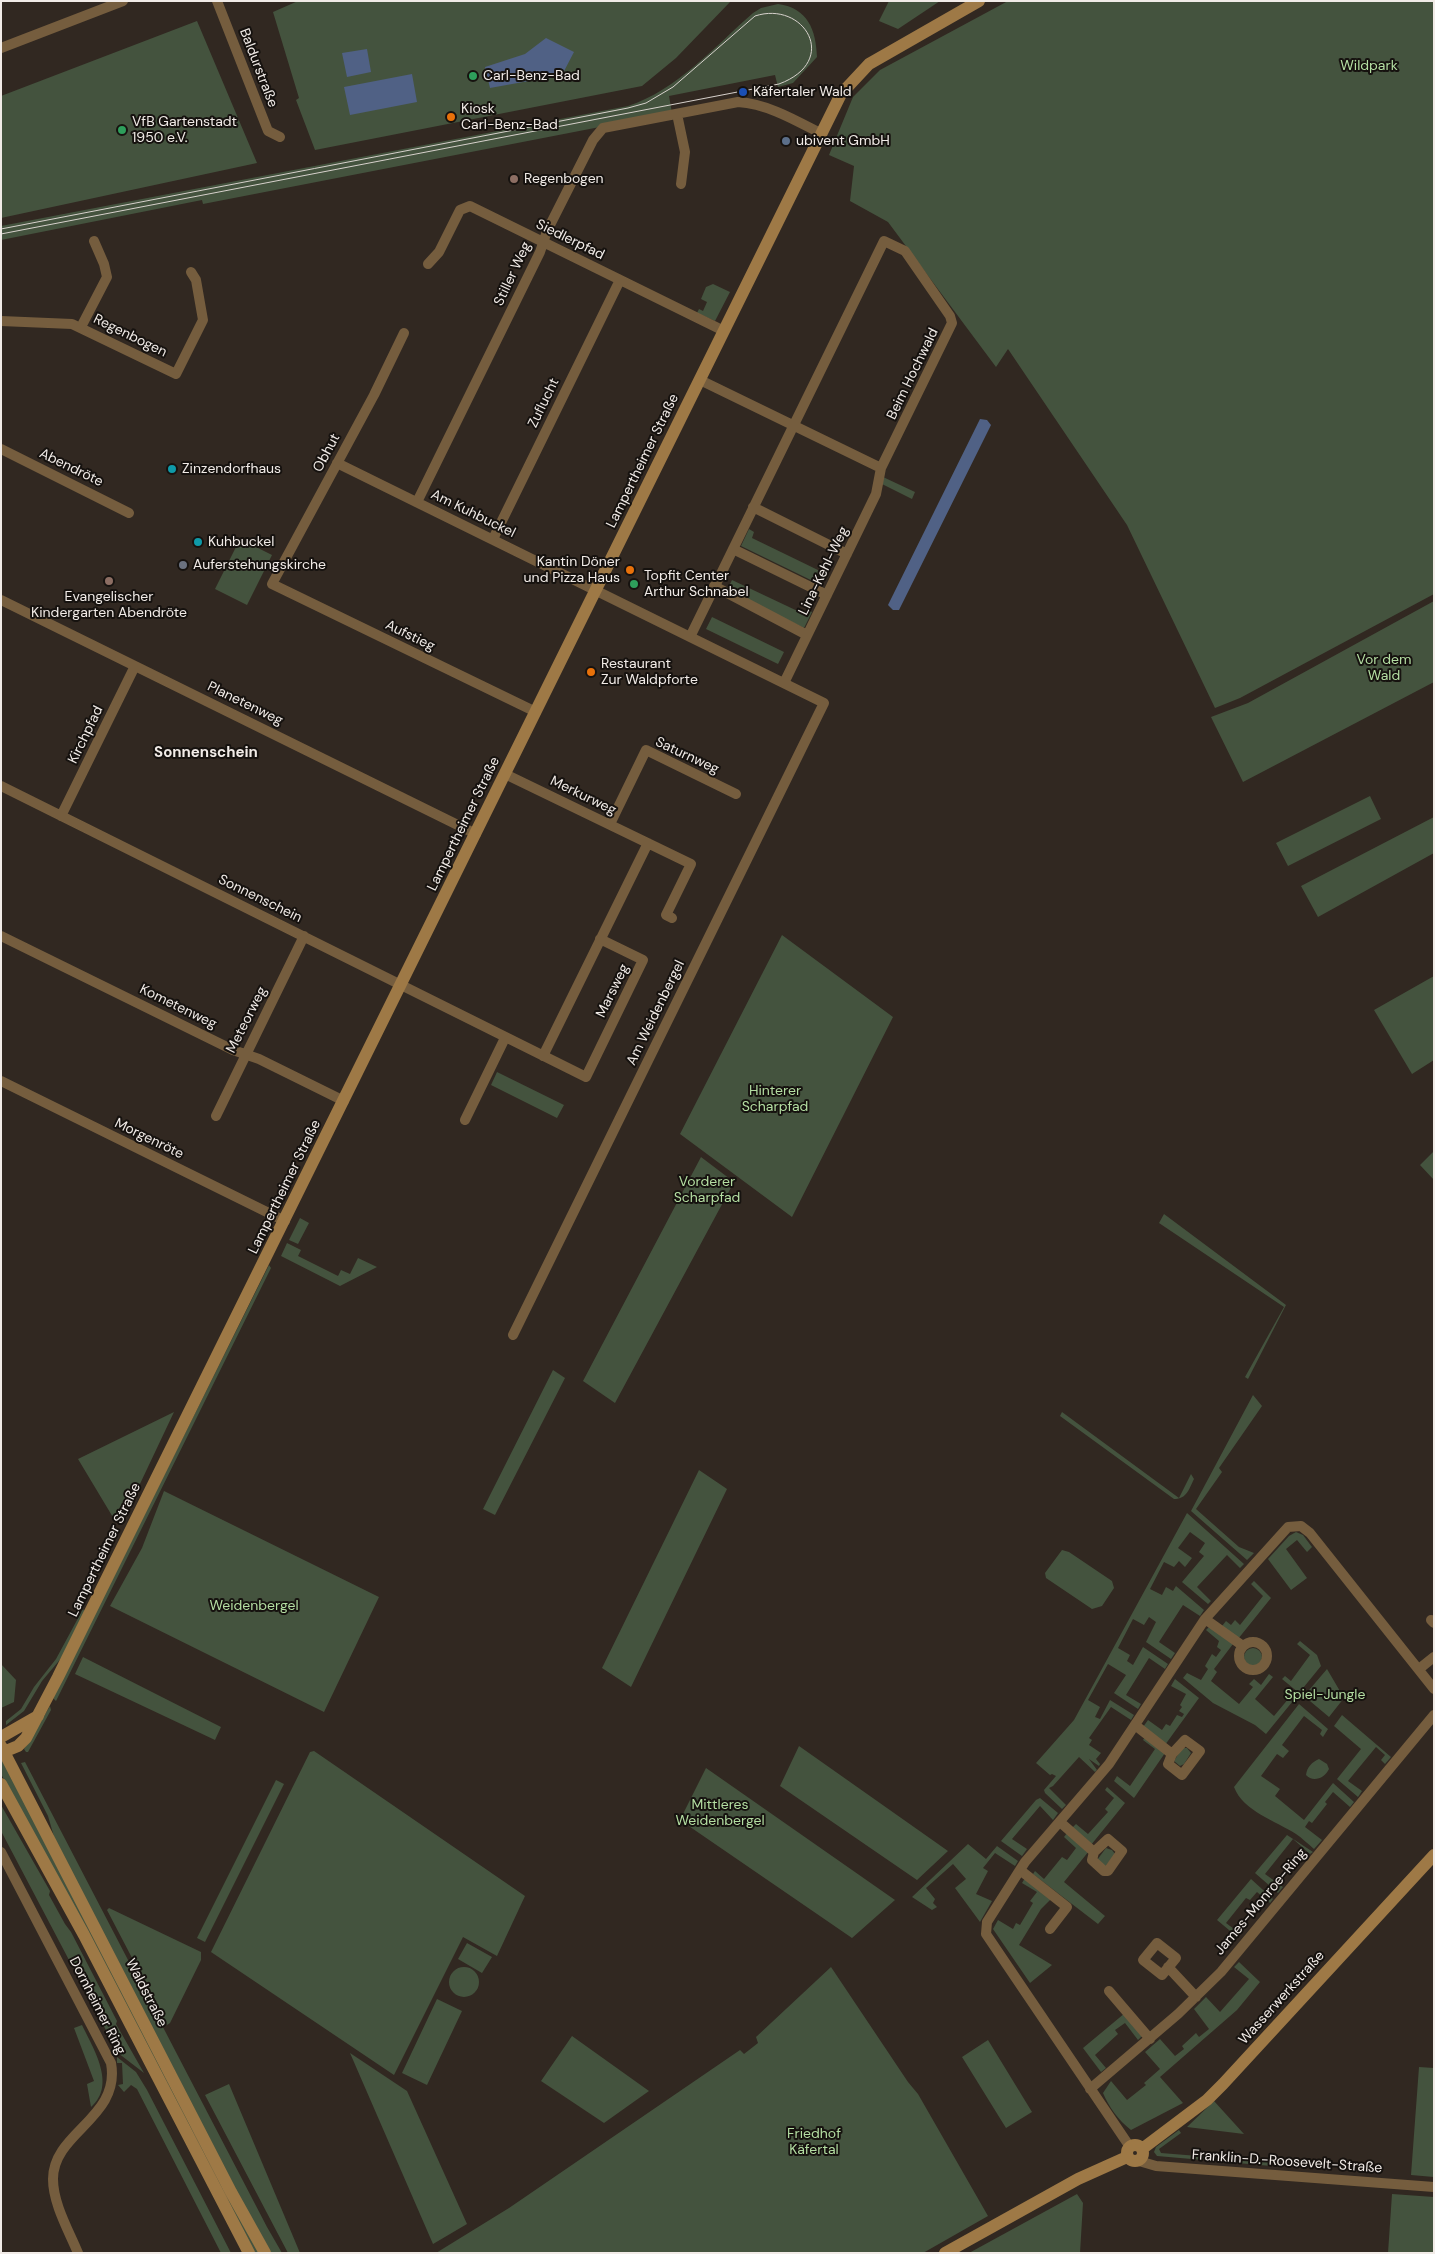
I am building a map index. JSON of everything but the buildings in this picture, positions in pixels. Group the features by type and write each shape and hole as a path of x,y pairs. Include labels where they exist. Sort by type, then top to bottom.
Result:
{"street":[{"path":"1,48 123,1"},
{"name":"Baldurstraße","path":"217,1 268,131 280,137"},
{"name":"Lampertheimer Straße","path":"2,1751 18,1746 26,1738 38,1716 285,1221 841,94 869,64 979,1"},
{"name":"Stiller Weg","path":"417,502 592,140 602,128 738,102 754,103 822,134"},
{"path":"677,114 685,152 681,184"},
{"name":"Siedlerpfad","path":"428,264 439,252 460,210 470,206 724,331"},
{"name":"Regenbogen","path":"81,327 107,277 104,264 94,241"},
{"name":"Beim Hochwald","path":"792,425 884,241 891,244 905,252 950,316 952,323 881,468"},
{"name":"Regenbogen","path":"1,321 65,323 81,327 176,374 203,320 196,280 191,272"},
{"name":"Zuflucht","path":"493,538 620,280"},
{"name":"Obhut","path":"272,584 338,463 404,333"},
{"path":"700,380 881,468"},
{"path":"690,637 792,425"},
{"name":"Abendröte","path":"1,449 128,512"},
{"name":"Am Kuhbuckel","path":"338,463 597,590"},
{"name":"Lina-Kehl-Weg","path":"784,683 876,494 881,468"},
{"path":"753,508 847,554"},
{"path":"733,549 827,595"},
{"name":"Aufstieg","path":"272,584 536,712"},
{"path":"714,586 807,635"},
{"path":"597,590 784,683"},
{"name":"Planetenweg","path":"1,600 476,834"},
{"name":"Kirchpfad","path":"61,816 135,666"},
{"name":"Am Weidenbergel","path":"513,1335 824,703 784,683"},
{"name":"Saturnweg","path":"610,824 646,750 736,794"},
{"name":"Merkurweg","path":"506,774 691,864 666,915 672,918"},
{"name":"Sonnenschein","path":"1,786 586,1078"},
{"path":"543,1056 648,843"},
{"name":"Kometenweg","path":"1,936 344,1101"},
{"name":"Meteorweg","path":"216,1116 304,936"},
{"name":"Marsweg","path":"586,1078 643,960 600,939"},
{"path":"465,1120 505,1038"},
{"name":"Morgenröte","path":"1,1081 285,1221"},
{"path":"1135,2153 985,1932 987,1922 1020,1870 1109,1764 1205,1618 1281,1532 1288,1527 1301,1526 1310,1533 1434,1689"},
{"path":"1205,1618 1243,1646"},
{"path":"1419,1668 1434,1657"},
{"name":"James-Monroe-Ring","path":"1090,2089 1150,2039 1196,1997 1230,1961 1434,1715"},
{"path":"1,1737 38,1716"},
{"path":"1135,1725 1172,1754"},
{"name":"Waldstraße","path":"2,1751 231,2192 265,2253"},
{"name":"Waldstraße","path":"1,1784 84,1935 249,2253"},
{"path":"1060,1822 1094,1852"},
{"name":"Dornheimer Ring","path":"1,1852 111,2062 113,2075 106,2101 66,2148 54,2171 56,2197 78,2253"},
{"name":"Wasserwerkstraße","path":"945,2253 1078,2179 1135,2153 1207,2100 1434,1856"},
{"path":"1020,1870 1067,1907 1050,1929"},
{"path":"1168,1967 1196,1997"},
{"path":"1109,1991 1150,2039"},
{"name":"Franklin-D.-Roosevelt-Straße","path":"1135,2153 1156,2166 1434,2187"}],"green space":[{"name":"Carl-Benz-Bad","path":"298,1 731,1 676,58 642,86 315,150 296,100 299,98 273,12"},
{"path":"889,1 940,1 898,29 879,21"},
{"name":"Wildpark","path":"1008,1 1434,1 1434,594 1240,698 1215,708 1127,525 1008,349 996,367 888,222 850,201 854,166 829,155 853,97 880,70"},
{"path":"778,4 788,6 803,15 812,29 815,38 817,57 793,83 778,87 775,75 669,96 672,113 203,204 202,200 1,240 1,226 628,106 663,90 679,79 753,13 761,8"},
{"name":"VfB Gartenstadt 1950 e.V.","path":"197,21 257,163 1,218 1,96"},
{"path":"713,284 730,292 715,321 697,313 699,309 703,311 707,302 701,299 706,287"},
{"path":"883,477 915,492 912,499 882,484"},
{"path":"749,529 754,532 752,538 820,571 823,566 826,568 819,584 741,546"},
{"path":"240,539 272,555 247,605 215,589"},
{"path":"732,580 806,615 808,610 812,612 804,628 727,590"},
{"name":"Vor dem Wald","path":"1434,601 1434,682 1243,782 1211,717 1248,703"},
{"path":"712,617 784,652 778,664 706,629"},
{"path":"1370,796 1381,819 1288,866 1276,843"},
{"path":"1434,817 1434,853 1318,917 1301,886"},
{"name":"Hinterer Scharpfad","path":"782,935 893,1017 792,1217 680,1134"},
{"path":"1434,976 1434,1060 1412,1074 1374,1010"},
{"path":"497,1072 564,1105 557,1118 491,1085"},
{"path":"1434,1151 1434,1180 1420,1165"},
{"name":"Vorderer Scharpfad","path":"701,1157 734,1182 615,1403 583,1381"},
{"path":"1164,1214 1286,1305 1248,1379 1245,1377 1284,1307 1159,1223"},
{"path":"300,1218 309,1223 298,1244 289,1240"},
{"path":"287,1243 301,1250 298,1256 338,1276 341,1270 350,1274 358,1258 377,1267 340,1286 281,1256"},
{"path":"269,1265 271,1268 56,1701 53,1698"},
{"path":"553,1370 565,1378 495,1515 483,1509"},
{"path":"1253,1395 1262,1406 1219,1468 1222,1472 1196,1509 1239,1547 1254,1553 1247,1560 1191,1511"},
{"path":"174,1412 121,1524 114,1519 78,1459"},
{"path":"1062,1412 1179,1498 1191,1474 1194,1479 1187,1493 1178,1499 1174,1499 1060,1416"},
{"path":"699,1470 727,1489 631,1687 602,1668"},
{"name":"Weidenbergel","path":"164,1491 379,1597 324,1712 110,1606 142,1548"},
{"path":"1187,1513 1244,1564 1240,1568 1227,1555 1197,1587 1211,1601 1208,1604 1182,1582 1204,1556 1199,1552 1205,1543 1190,1532 1178,1548 1192,1558 1185,1567 1179,1561 1174,1567 1164,1562 1150,1589 1162,1595 1166,1587 1173,1591 1176,1586 1204,1610 1200,1616 1183,1605 1159,1642 1175,1653 1171,1659 1146,1642 1156,1622 1149,1617 1144,1625 1133,1619 1118,1648 1130,1655 1127,1661 1133,1665 1143,1647 1168,1664 1165,1669 1149,1658 1126,1695 1141,1704 1138,1709 1114,1693 1126,1675 1108,1664 1088,1700 1100,1707 1095,1717 1100,1719 1110,1700 1134,1715 1131,1720 1111,1707 1089,1738 1092,1740 1089,1745 1101,1753 1096,1759 1100,1764 1099,1766 1089,1759 1097,1770 1095,1772 1079,1757 1049,1788 1066,1805 1062,1809 1044,1790 1056,1776 1050,1775 1036,1763 1074,1720"},
{"path":"1296,1532 1303,1535 1312,1547 1307,1552 1297,1540 1286,1549 1307,1578 1291,1590 1268,1559 1289,1536"},
{"path":"1062,1550 1069,1552 1112,1581 1114,1588 1102,1606 1092,1609 1046,1578 1045,1573"},
{"path":"1254,1581 1271,1598 1238,1639 1222,1626 1226,1621 1231,1625 1235,1620 1240,1625 1263,1596 1251,1584"},
{"path":"83,1609 85,1612 63,1656 42,1681 24,1711 6,1725 6,1721 21,1709 34,1687 56,1659"},
{"path":"1210,1626 1233,1644 1214,1669 1217,1672 1211,1681 1239,1704 1253,1687 1249,1684 1254,1679 1261,1685 1269,1674 1273,1677 1255,1699 1274,1716 1289,1698 1285,1694 1289,1689 1297,1696 1266,1734 1255,1725 1213,1703 1183,1678 1187,1673 1201,1680 1208,1669 1205,1666 1212,1654 1216,1657 1221,1650 1217,1647 1219,1641 1206,1630"},
{"path":"1300,1641 1317,1655 1321,1666 1299,1693 1282,1679 1285,1676 1291,1681 1310,1655 1297,1644"},
{"path":"1253,1648 1259,1651 1262,1657 1259,1663 1253,1666 1247,1663 1244,1657 1247,1651"},
{"path":"83,1657 221,1727 215,1740 75,1674"},
{"path":"1,1664 16,1680 14,1702 1,1708"},
{"name":"Spiel-Jungle","path":"1327,1669 1344,1698 1329,1717 1304,1696"},
{"path":"1175,1679 1199,1698 1165,1745 1143,1727 1148,1720 1162,1730 1166,1724 1170,1726 1177,1715 1182,1717 1184,1714 1179,1711 1186,1694 1171,1686"},
{"path":"1299,1704 1328,1729 1323,1737 1320,1734 1322,1730 1304,1716 1282,1745 1289,1751 1283,1758 1277,1754 1261,1776 1280,1789 1275,1796 1304,1820 1333,1783 1354,1802 1350,1807 1333,1792 1325,1802 1327,1804 1312,1823 1309,1821 1305,1827 1322,1840 1314,1849 1296,1834 1252,1809 1238,1795 1234,1787"},
{"path":"50,1706 51,1710 28,1752 26,1752 24,1749"},
{"path":"1342,1715 1391,1757 1385,1764 1381,1760 1385,1755 1376,1747 1348,1781 1362,1791 1358,1797 1337,1779 1361,1749 1334,1726"},
{"path":"1145,1737 1165,1753 1134,1798 1114,1781 1117,1776 1130,1786 1155,1749 1143,1740"},
{"path":"799,1746 948,1851 917,1880 780,1786"},
{"path":"1182,1748 1187,1748 1191,1753 1184,1764 1180,1766 1174,1761"},
{"path":"314,1751 525,1896 497,1956 463,1937 394,2075 211,1952 310,1752"},
{"path":"1,1756 259,2253 254,2253 85,1927 1,1774"},
{"path":"1319,1759 1327,1764 1329,1769 1325,1775 1312,1779 1306,1775 1307,1772 1312,1763"},
{"path":"25,1762 282,2253 271,2253 233,2185 55,1840 48,1816 21,1763"},
{"name":"Mittleres Weidenbergel","path":"706,1768 895,1900 852,1938 680,1820"},
{"path":"276,1780 284,1784 205,1942 197,1938"},
{"path":"1107,1787 1125,1803 1091,1845 1072,1828 1076,1824 1088,1834 1108,1812 1105,1809 1114,1798 1105,1790"},
{"path":"1040,1798 1058,1813 1053,1820 1040,1806 1012,1839 1027,1849 1022,1856 1001,1841 1036,1800"},
{"path":"1,1805 50,1891 49,1895 71,1932 117,2021 116,2024 144,2073 118,2053 1,1831"},
{"path":"1067,1833 1089,1851 1064,1882 1105,1916 1098,1924 1033,1874 1035,1871 1044,1879 1062,1857 1067,1860 1076,1848 1064,1837"},
{"path":"1287,1835 1313,1852 1310,1854 1293,1839 1265,1874 1283,1887 1278,1893 1255,1873"},
{"path":"968,1844 986,1859 997,1846 1018,1861 1015,1866 995,1853 983,1868 988,1871 976,1894 992,1901 980,1922 955,1888 966,1879 953,1864 926,1888 935,1899 933,1903 937,1907 932,1910 912,1897"},
{"path":"1106,1848 1112,1850 1115,1854 1105,1867 1097,1860"},
{"path":"1025,1878 1051,1899 1041,1909 1019,1945 1052,1965 1030,1983 993,1929 998,1920 1013,1929 1016,1923 1020,1925 1033,1903 1030,1901 1037,1892 1022,1883"},
{"path":"1251,1879 1273,1899 1270,1903 1257,1892 1250,1900 1246,1898 1226,1923 1238,1932 1235,1935 1217,1920"},
{"path":"109,1908 201,1952 201,1960 170,2023 167,2025 107,1910"},
{"path":"467,1943 492,1957 482,1973 458,1959"},
{"path":"1239,1962 1260,1982 1237,2010 1160,2077 1183,2103 1131,2130 1114,2113 1103,2093 1111,2081 1127,2100 1146,2085 1144,2083 1160,2069 1145,2052 1160,2039 1175,2056 1184,2049 1182,2046 1196,2033 1199,2037 1209,2029 1194,2009 1206,1997 1220,2012 1249,1979 1234,1967"},
{"path":"464,1967 474,1972 479,1982 474,1992 464,1997 454,1992 449,1982 454,1972"},
{"name":"Friedhof Käfertal","path":"831,1967 918,2094 988,2216 923,2253 436,2253 509,2208 740,2050 744,2054 758,2043 756,2037"},
{"path":"437,1999 462,2011 427,2085 402,2073"},
{"path":"1125,2013 1143,2035 1138,2040 1125,2023 1115,2030 1118,2034 1095,2055 1106,2068 1101,2072 1083,2048"},
{"path":"82,2025 97,2055 102,2077 102,2088 99,2098 91,2107 87,2084 94,2081 74,2028"},
{"path":"572,2036 649,2091 604,2123 541,2081"},
{"path":"988,2040 1032,2112 1006,2128 962,2057"},
{"path":"350,2053 407,2091 467,2224 433,2244"},
{"path":"117,2057 136,2072 147,2090 231,2253 221,2253 137,2089 131,2085 124,2092 118,2085 123,2084 122,2063 117,2063"},
{"path":"1419,2067 1434,2068 1434,2177 1411,2175"},
{"path":"229,2084 300,2253 288,2253 205,2095"},
{"path":"1214,2101 1244,2134 1187,2127"},
{"path":"1179,2130 1181,2133 1159,2149 1161,2153 1272,2162 1272,2166 1157,2156 1154,2152 1156,2147"},
{"path":"1077,2194 1083,2203 1080,2253 969,2253"},
{"path":"1392,2194 1434,2197 1434,2253 1388,2253"}],"water":[{"path":"546,38 574,52 562,75 490,88 485,67 525,54"},
{"path":"367,49 371,72 347,77 342,53"},
{"path":"412,74 417,102 350,115 344,87"},
{"path":"980,419 987,420 991,425 899,610 893,610 888,605"}],"tram line":[{"path":"1,229 646,103 673,87 755,16 773,13 788,17 800,24 809,35 812,48 808,61 798,74 779,84 1,234"}],"place":[{"name":"Carl-Benz-Bad","path":"473,76"},
{"name":"Käfertaler Wald","path":"743,92"},
{"name":"Kiosk Carl-Benz-Bad","path":"451,117"},
{"name":"VfB Gartenstadt 1950 e.V.","path":"122,130"},
{"name":"ubivent GmbH","path":"786,141"},
{"name":"Regenbogen","path":"514,179"},
{"name":"Zinzendorfhaus","path":"172,469"},
{"name":"Kuhbuckel","path":"198,542"},
{"name":"Auferstehungskirche","path":"183,565"},
{"name":"Kantin Döner und Pizza Haus","path":"630,570"},
{"name":"Evangelischer Kindergarten Abendröte","path":"109,581"},
{"name":"Topfit Center Arthur Schnabel","path":"634,584"},
{"name":"Restaurant Zur Waldpforte","path":"591,672"}],"district":[{"name":"Sonnenschein","path":"206,753"}]}
